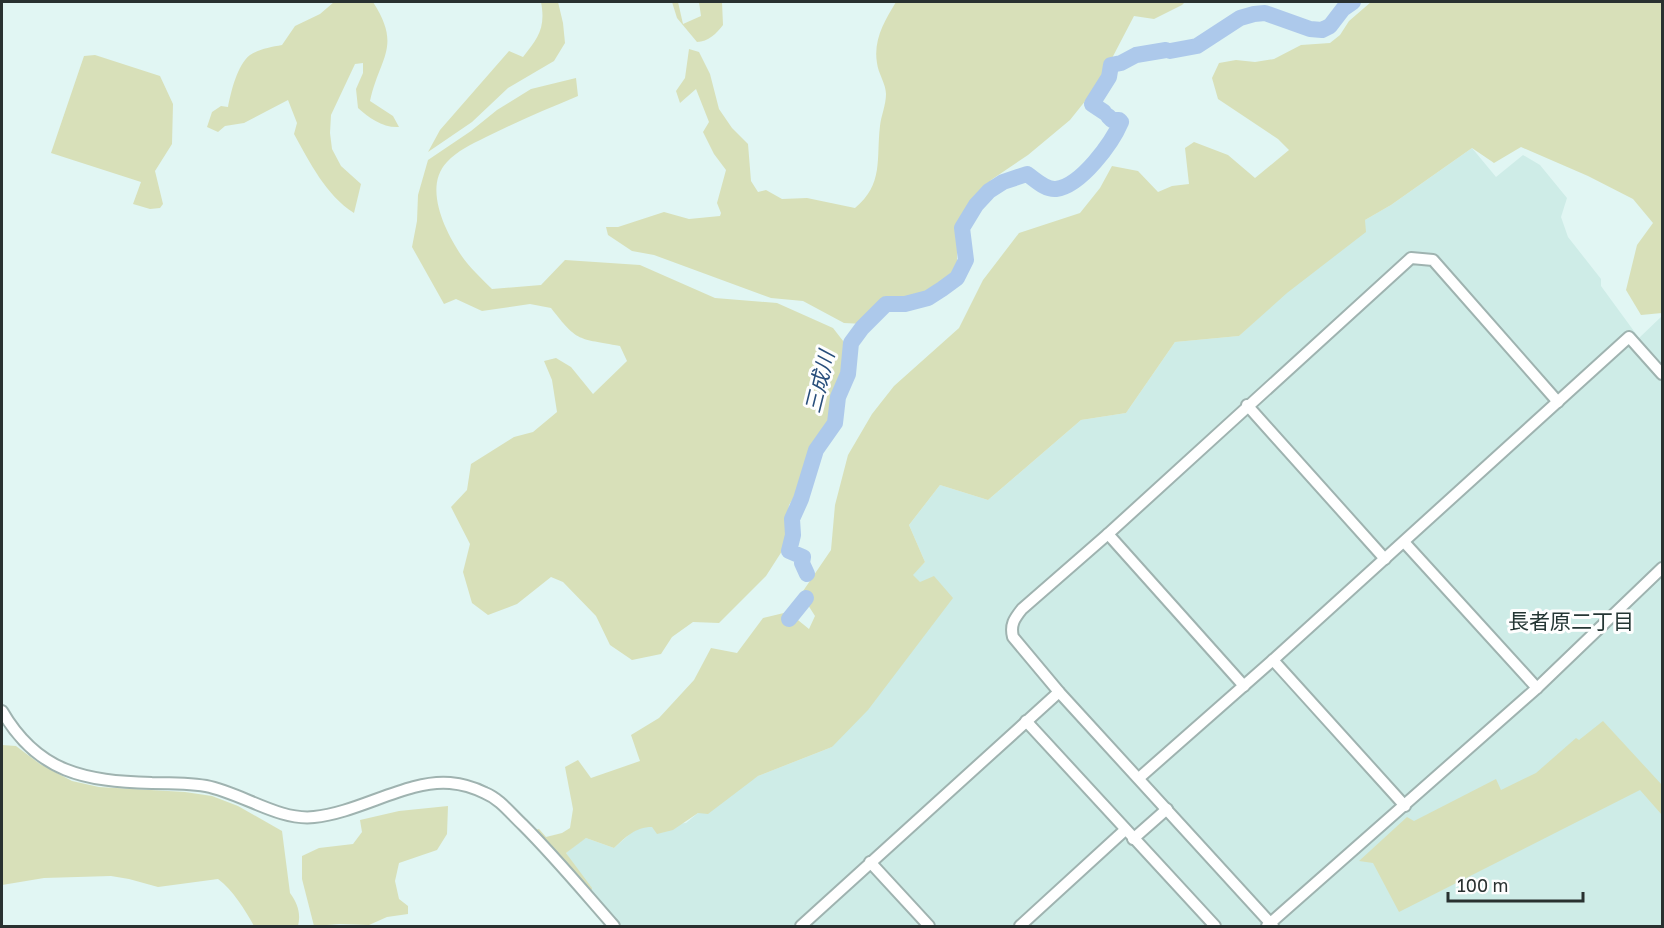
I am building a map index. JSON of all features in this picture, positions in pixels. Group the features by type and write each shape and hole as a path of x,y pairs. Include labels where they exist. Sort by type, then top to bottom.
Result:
{"street":[{"path":"1558,402 1433,260 1411,258 1108,534 1022,609 1011,628 1013,637 1059,692 1139,778 1270,926 1537,688 1662,568"},
{"path":"1139,778 1273,660 1629,337 1662,374"},
{"path":"1247,405 1385,559"},
{"path":"1108,534 1244,686"},
{"path":"1404,542 1537,688"},
{"path":"1273,660 1405,806"},
{"path":"801,927 1059,692"},
{"path":"2,711 11,728 27,745 58,768 100,779 205,786 301,817 329,815 407,790 439,783 451,783 478,790 497,799 545,847 614,927"},
{"path":"1026,721 1215,927"},
{"path":"1133,839 1167,810"},
{"path":"1020,927 1125,830"},
{"path":"870,862 929,927"}],"shaded area":[{"path":"1472,148 1496,177 1523,155 1540,165 1567,198 1561,217 1568,237 1601,279 1601,286 1639,338 1662,316 1662,926 621,926 591,893 566,853 581,841 586,838 614,848 641,827 686,823 698,813 758,776 832,747 920,583 912,575 925,562 909,525 940,485 988,500 1081,420 1126,413 1175,342 1239,336 1365,220 1391,205"}],"green space":[{"path":"334,2 373,2 382,17 386,30 386,51 370,101 393,116 399,127 377,122 358,108 356,89 363,73 363,63 355,64 331,115 330,133 332,149 341,166 361,184 354,213 327,188 306,156 294,134 297,123 288,100 244,123 225,126 218,132 207,127 212,112 221,106 228,107 238,72 245,59 261,50 282,45 295,26 320,14"},
{"path":"541,2 558,2 563,23 565,43 554,61 508,88 472,122 428,152 440,130 509,51 523,57 540,32"},
{"path":"672,2 678,2 683,24 701,16 699,2 722,2 723,25 708,39 697,42 677,18"},
{"path":"896,2 1185,2 1154,19 1134,16 1098,85 1070,120 1028,155 991,180 957,240 957,268 926,294 885,304 864,324 844,323 803,301 771,298 654,255 632,251 608,235 606,227 618,227 664,212 689,219 720,216 717,203 726,170 714,154 703,132 709,122 696,89 680,103 676,91 685,78 689,49 699,52 710,74 719,109 732,128 748,144 751,181 758,192 766,190 782,199 807,198 855,208 871,190 877,170 880,126 886,94 878,67 877,46 884,23"},
{"path":"1371,2 1662,2 1662,313 1641,315 1626,290 1637,245 1653,223 1633,199 1588,176 1521,147 1494,163 1472,148 1391,205 1365,220 1366,232 1287,293 1239,336 1175,342 1126,413 1081,420 988,500 940,485 909,525 925,562 913,575 920,582 934,576 953,598 868,710 832,747 758,776 708,814 698,813 673,830 657,834 652,827 646,827 631,833 614,848 586,838 566,853 592,888 591,893 535,830 539,829 546,837 562,833 570,828 573,809 565,767 578,760 591,778 640,761 631,735 659,718 694,680 711,648 737,653 763,618 788,612 809,629 815,616 801,594 831,550 835,505 848,455 872,414 894,386 959,328 983,280 1019,233 1080,213 1100,188 1112,166 1138,171 1158,192 1172,186 1189,184 1185,148 1194,142 1228,155 1255,178 1289,150 1278,139 1218,99 1212,78 1219,63 1274,59 1301,45 1330,43 1340,35 1349,21"},
{"path":"95,55 160,76 173,104 172,144 155,171 163,204 160,208 150,209 133,204 141,182 51,153 84,56"},
{"path":"576,78 578,96 470,145 451,158 440,172 437,196 443,222 461,255 476,273 492,289 541,285 565,260 640,265 715,298 777,303 833,328 847,346 850,367 836,430 789,505 784,548 766,576 719,623 693,622 672,637 661,654 632,660 610,645 596,616 563,582 551,577 517,604 488,615 472,603 463,572 470,544 451,507 467,490 471,464 514,437 533,432 557,412 552,380 544,361 556,358 571,367 593,394 627,361 620,346 580,337 567,328 551,308 530,304 482,311 456,299 444,304 412,247 417,221 418,195 428,160 497,110 531,89"},
{"path":"1603,721 1662,785 1662,815 1640,790 1399,912 1373,863 1359,861 1407,817 1414,821 1496,779 1501,790 1536,773 1576,738 1579,740"},
{"path":"2,745 16,746 40,764 72,781 99,787 185,792 212,796 238,806 282,831 290,893 299,913 298,926 254,926 234,894 218,879 158,887 111,876 44,878 2,885"},
{"path":"448,806 447,834 437,850 399,863 395,881 399,899 408,906 408,914 387,917 369,925 314,926 302,879 302,856 319,848 353,844 362,832 360,820 399,811"}],"waterway":[{"name":"三成川","path":"1170,51 1197,46 1240,18 1254,14 1265,13 1310,29 1322,30 1330,26 1343,9 1353,2"},
{"name":"三成川","path":"1104,112 1092,104 1109,77 1111,65 1121,63 1136,55 1166,50"},
{"name":"三成川","path":"807,574 802,563 803,557 789,551 793,535 792,519 801,499 816,450 835,423 838,397 848,374 851,343 862,328 886,304 905,304 928,298 957,278 966,260 962,228 976,205 989,191 1003,182 1027,174 1044,186 1056,189 1066,186 1085,172 1111,141 1121,122 1112,120 1108,116"},
{"name":"三成川","path":"789,619 806,598"}],"district":[{"name":"長者原二丁目","path":"1571,622"}]}
